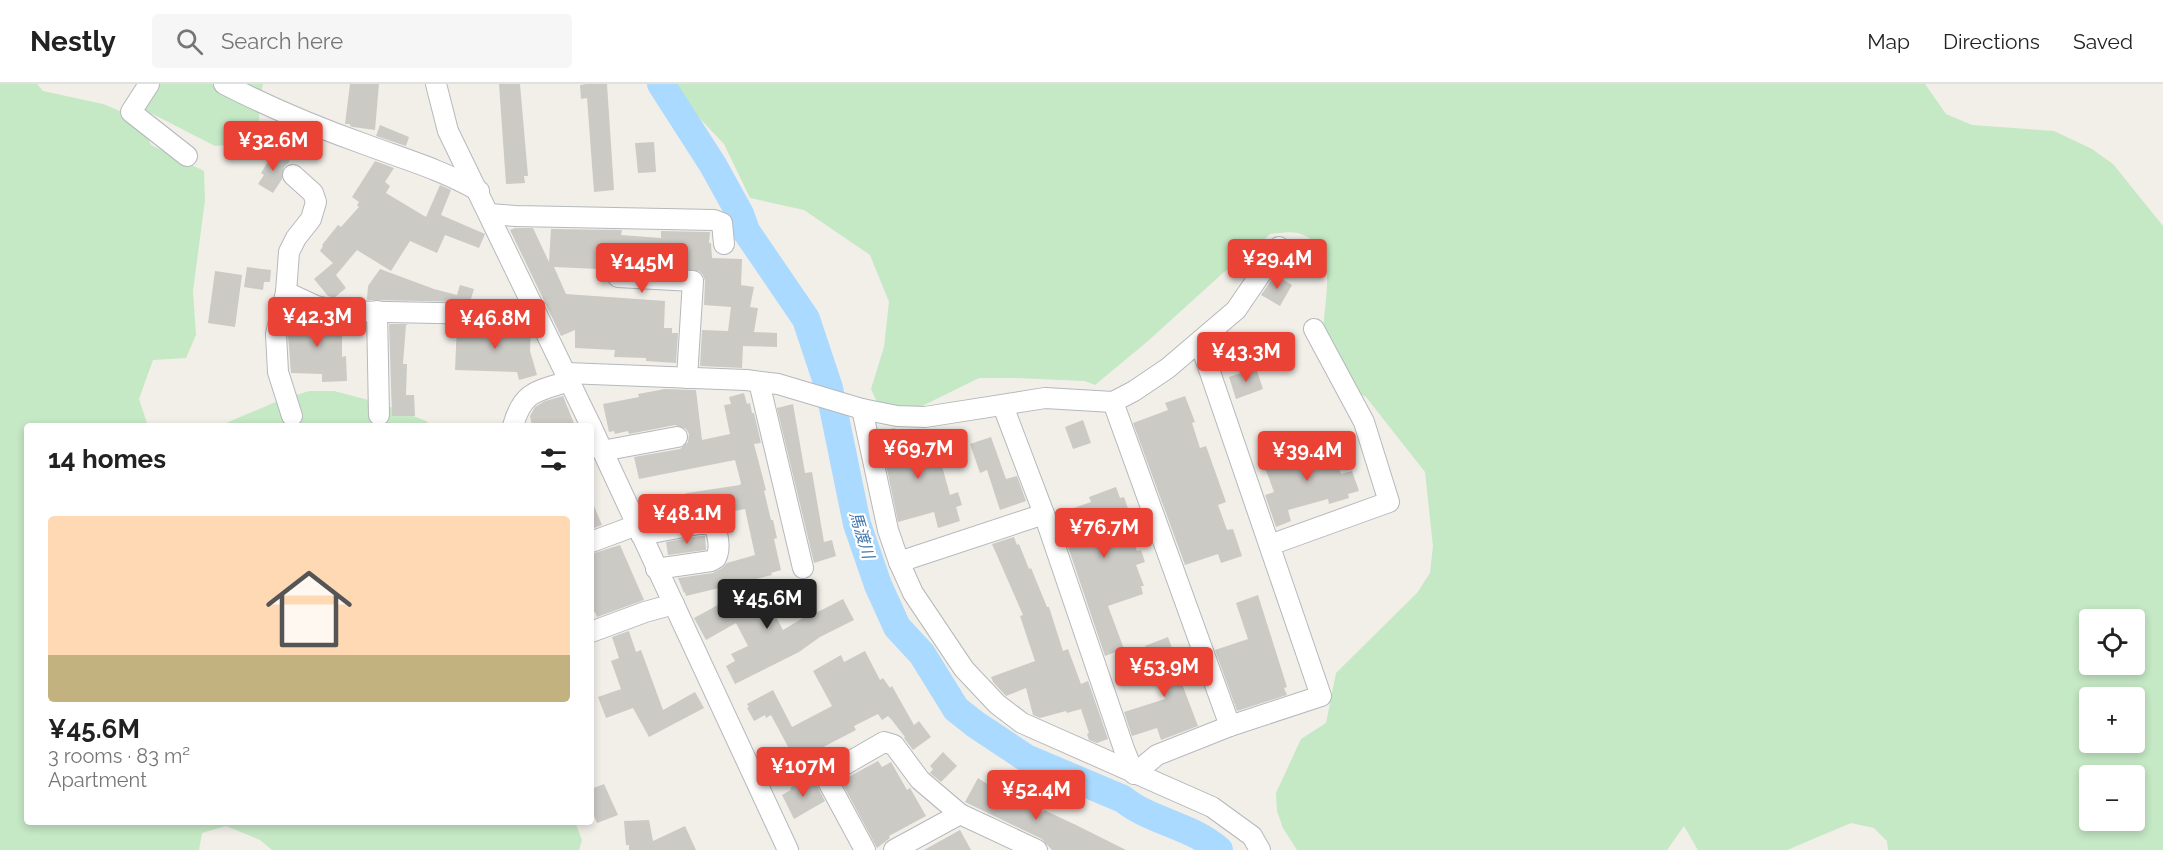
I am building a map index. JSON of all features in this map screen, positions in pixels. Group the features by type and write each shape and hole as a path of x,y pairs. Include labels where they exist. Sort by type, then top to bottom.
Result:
{"street":[{"path":"149,84 131,112 187,156"},
{"path":"224,84 310,124 364,145 424,164 479,191"},
{"path":"436,84 441,111 448,131 590,423"},
{"path":"292,416 280,384 276,357 276,334 286,292 289,252 296,238 311,219 316,202 313,193 293,175"},
{"path":"489,214 714,220 722,223 724,244"},
{"path":"514,423 517,410 524,400 568,377 687,378 778,384 897,416 925,417 1045,398 1113,402 1168,368 1236,310 1279,247"},
{"path":"618,277 693,281 687,378"},
{"path":"286,292 316,306 329,309 537,315"},
{"path":"377,311 379,416"},
{"path":"1270,544 1389,501 1364,422 1314,329"},
{"path":"1134,774 1157,755 1230,726 1321,696 1200,343"},
{"path":"759,382 803,568"},
{"path":"1113,402 1230,726"},
{"path":"1003,406 1044,514 1134,774"},
{"path":"862,408 888,530 899,562 913,593 964,669 997,704 1022,723 1212,807 1252,836 1260,850"},
{"path":"594,433 788,850"},
{"path":"602,451 677,437"},
{"path":"899,562 1044,514"},
{"path":"594,541 639,530 713,524 719,546 716,558 711,561 656,569"},
{"path":"594,631 674,604"},
{"path":"865,850 825,776 884,742 894,745 920,780 960,814 1037,850"},
{"path":"894,850 960,814"}],"green space":[{"path":"0,84 37,84 43,91 103,104 132,116 143,129 151,145 204,171 205,200 193,291 196,335 186,358 153,360 139,399 147,423 24,423 24,825 576,825 582,840 579,850 272,850 260,840 226,826 202,833 199,850 0,850"},
{"path":"157,84 263,84 258,142 215,146 141,108"},
{"path":"673,84 1925,84 1946,114 1972,125 2054,131 2092,149 2113,164 2163,226 2163,850 1888,850 1887,841 1874,828 1851,823 1787,850 1698,850 1684,826 1667,850 1297,850 1283,828 1277,811 1276,793 1301,739 1326,723 1336,673 1417,593 1430,573 1433,546 1425,472 1366,397 1335,382 1325,343 1327,277 1326,263 1321,250 1312,240 1298,233 1270,234 1095,385 1085,381 979,378 912,411 882,413 871,389 884,347 889,302 870,255 804,210 750,198 724,144 686,104"},
{"path":"309,391 334,391 380,403 428,423 226,423 278,401"}],"building":[{"path":"350,84 379,84 375,130 345,124"},
{"path":"499,84 520,84 528,176 524,176 525,183 506,184"},
{"path":"607,84 614,190 594,192 587,98 581,99 580,85"},
{"path":"380,125 409,137 406,146 376,136"},
{"path":"654,142 656,172 638,173 635,143"},
{"path":"274,152 290,161 284,167 282,179 273,193 258,184 264,175 261,173"},
{"path":"375,161 394,168 385,182 390,186 386,193 426,217 440,185 451,190 441,215 485,234 479,248 445,235 437,253 410,241 391,271 357,250 336,275 346,288 334,298 328,296 314,279 333,263 320,251 338,225 341,227 359,207 357,205 359,202 352,197"},
{"path":"533,228 549,262 551,229 622,230 621,235 661,238 661,231 710,232 709,243 711,243 712,258 742,259 741,285 754,287 750,307 758,308 754,332 777,333 777,347 743,346 742,368 700,366 702,330 728,331 731,307 704,305 705,281 699,271 619,265 598,269 554,267 566,294 665,301 664,328 672,328 672,333 678,333 676,363 646,361 646,358 614,357 615,350 575,348 575,330 561,336 510,230"},
{"path":"247,267 271,270 270,282 264,282 263,290 244,287"},
{"path":"380,269 457,295 460,285 474,289 470,302 369,300 367,299 368,286"},
{"path":"215,271 242,275 235,327 208,323"},
{"path":"1275,275 1292,285 1280,306 1261,295"},
{"path":"293,313 342,323 342,357 346,356 347,381 322,382 322,374 291,373 288,335"},
{"path":"389,324 408,324 406,325 403,364 407,364 406,395 414,395 415,416 392,416"},
{"path":"457,325 530,327 530,351 537,375 519,380 517,372 455,370"},
{"path":"1256,368 1263,389 1236,399 1229,377"},
{"path":"665,389 696,390 702,440 730,434 724,405 731,404 729,397 744,393 747,404 750,403 752,413 754,413 761,443 754,444 777,538 774,539 781,570 771,573 772,575 686,596 684,593 678,578 713,573 727,563 755,555 745,509 719,514 697,512 652,521 647,503 741,483 735,460 639,479 634,457 680,449 688,442 689,434 686,429 675,425 629,434 628,431 615,434 614,431 609,432 603,404"},
{"path":"563,396 574,423 531,423 530,416 535,407 545,401"},
{"path":"1185,396 1195,422 1192,423 1200,448 1206,446 1226,502 1218,505 1227,530 1233,529 1242,556 1221,563 1218,554 1185,565 1133,423 1168,410 1165,403"},
{"path":"793,404 805,473 812,472 824,542 832,540 836,556 814,563 777,408"},
{"path":"1083,420 1091,443 1073,449 1065,427"},
{"path":"895,428 898,442 907,440 908,445 934,437 950,495 958,492 962,505 956,507 960,521 938,528 934,512 898,522 879,431"},
{"path":"991,437 1006,479 1017,476 1026,501 1000,510 987,470 980,473 970,444"},
{"path":"1330,443 1341,474 1352,471 1359,491 1348,494 1349,498 1329,504 1328,499 1288,510 1291,521 1276,527 1265,495 1274,492 1264,465"},
{"path":"1116,487 1120,498 1124,497 1133,523 1128,525 1137,551 1141,550 1145,562 1136,565 1144,586 1141,586 1143,594 1108,606 1124,649 1105,656 1057,514 1091,502 1089,497"},
{"path":"594,506 602,525 594,528"},
{"path":"705,536 706,550 668,555 666,542"},
{"path":"1014,537 1049,607 1063,651 1068,649 1081,684 1088,681 1108,739 1097,743 1089,740 1081,709 1040,718 1033,715 1026,688 1006,696 993,682 991,677 1035,661 1020,616 1023,615 992,544"},
{"path":"620,545 644,600 597,617 594,612 594,553"},
{"path":"758,583 783,630 813,612 814,614 843,599 854,620 820,637 799,652 735,684 726,666 735,661 731,654 748,646 736,623 706,640 694,618"},
{"path":"1258,595 1287,687 1284,688 1287,695 1237,711 1215,650 1248,639 1236,603"},
{"path":"629,631 636,652 641,650 663,710 695,692 704,708 649,737 633,708 606,718 598,697 621,689 611,661 619,658 612,637"},
{"path":"1168,637 1177,662 1174,663 1198,726 1161,740 1157,728 1132,736 1124,712 1165,699 1145,646"},
{"path":"865,651 880,680 883,678 890,688 892,686 914,725 919,721 931,737 913,750 891,719 888,716 882,720 878,714 854,726 856,730 808,755 804,747 792,754 771,715 766,718 765,715 754,721 747,704 773,690 792,727 832,706 813,671 841,655 844,662"},
{"path":"943,752 957,766 941,782 930,773 933,769 930,766"},
{"path":"878,761 882,767 891,762 907,790 910,788 926,816 889,836 890,838 877,848 841,781"},
{"path":"978,778 995,789 1126,850 1052,850 1042,839 965,802"},
{"path":"805,779 809,787 816,784 825,801 794,819 782,795"},
{"path":"604,784 618,815 597,823 594,816 594,788"},
{"path":"649,820 653,841 685,826 696,850 629,850 629,845 626,845 624,821"},
{"path":"960,830 971,850 924,850"}],"waterway":[{"name":"馬渡川","path":"661,84 713,165 740,214 746,231 806,319 829,388 857,524 878,585 897,627 922,654 956,709 1026,758 1123,799 1146,813 1196,835 1219,850"}]}
